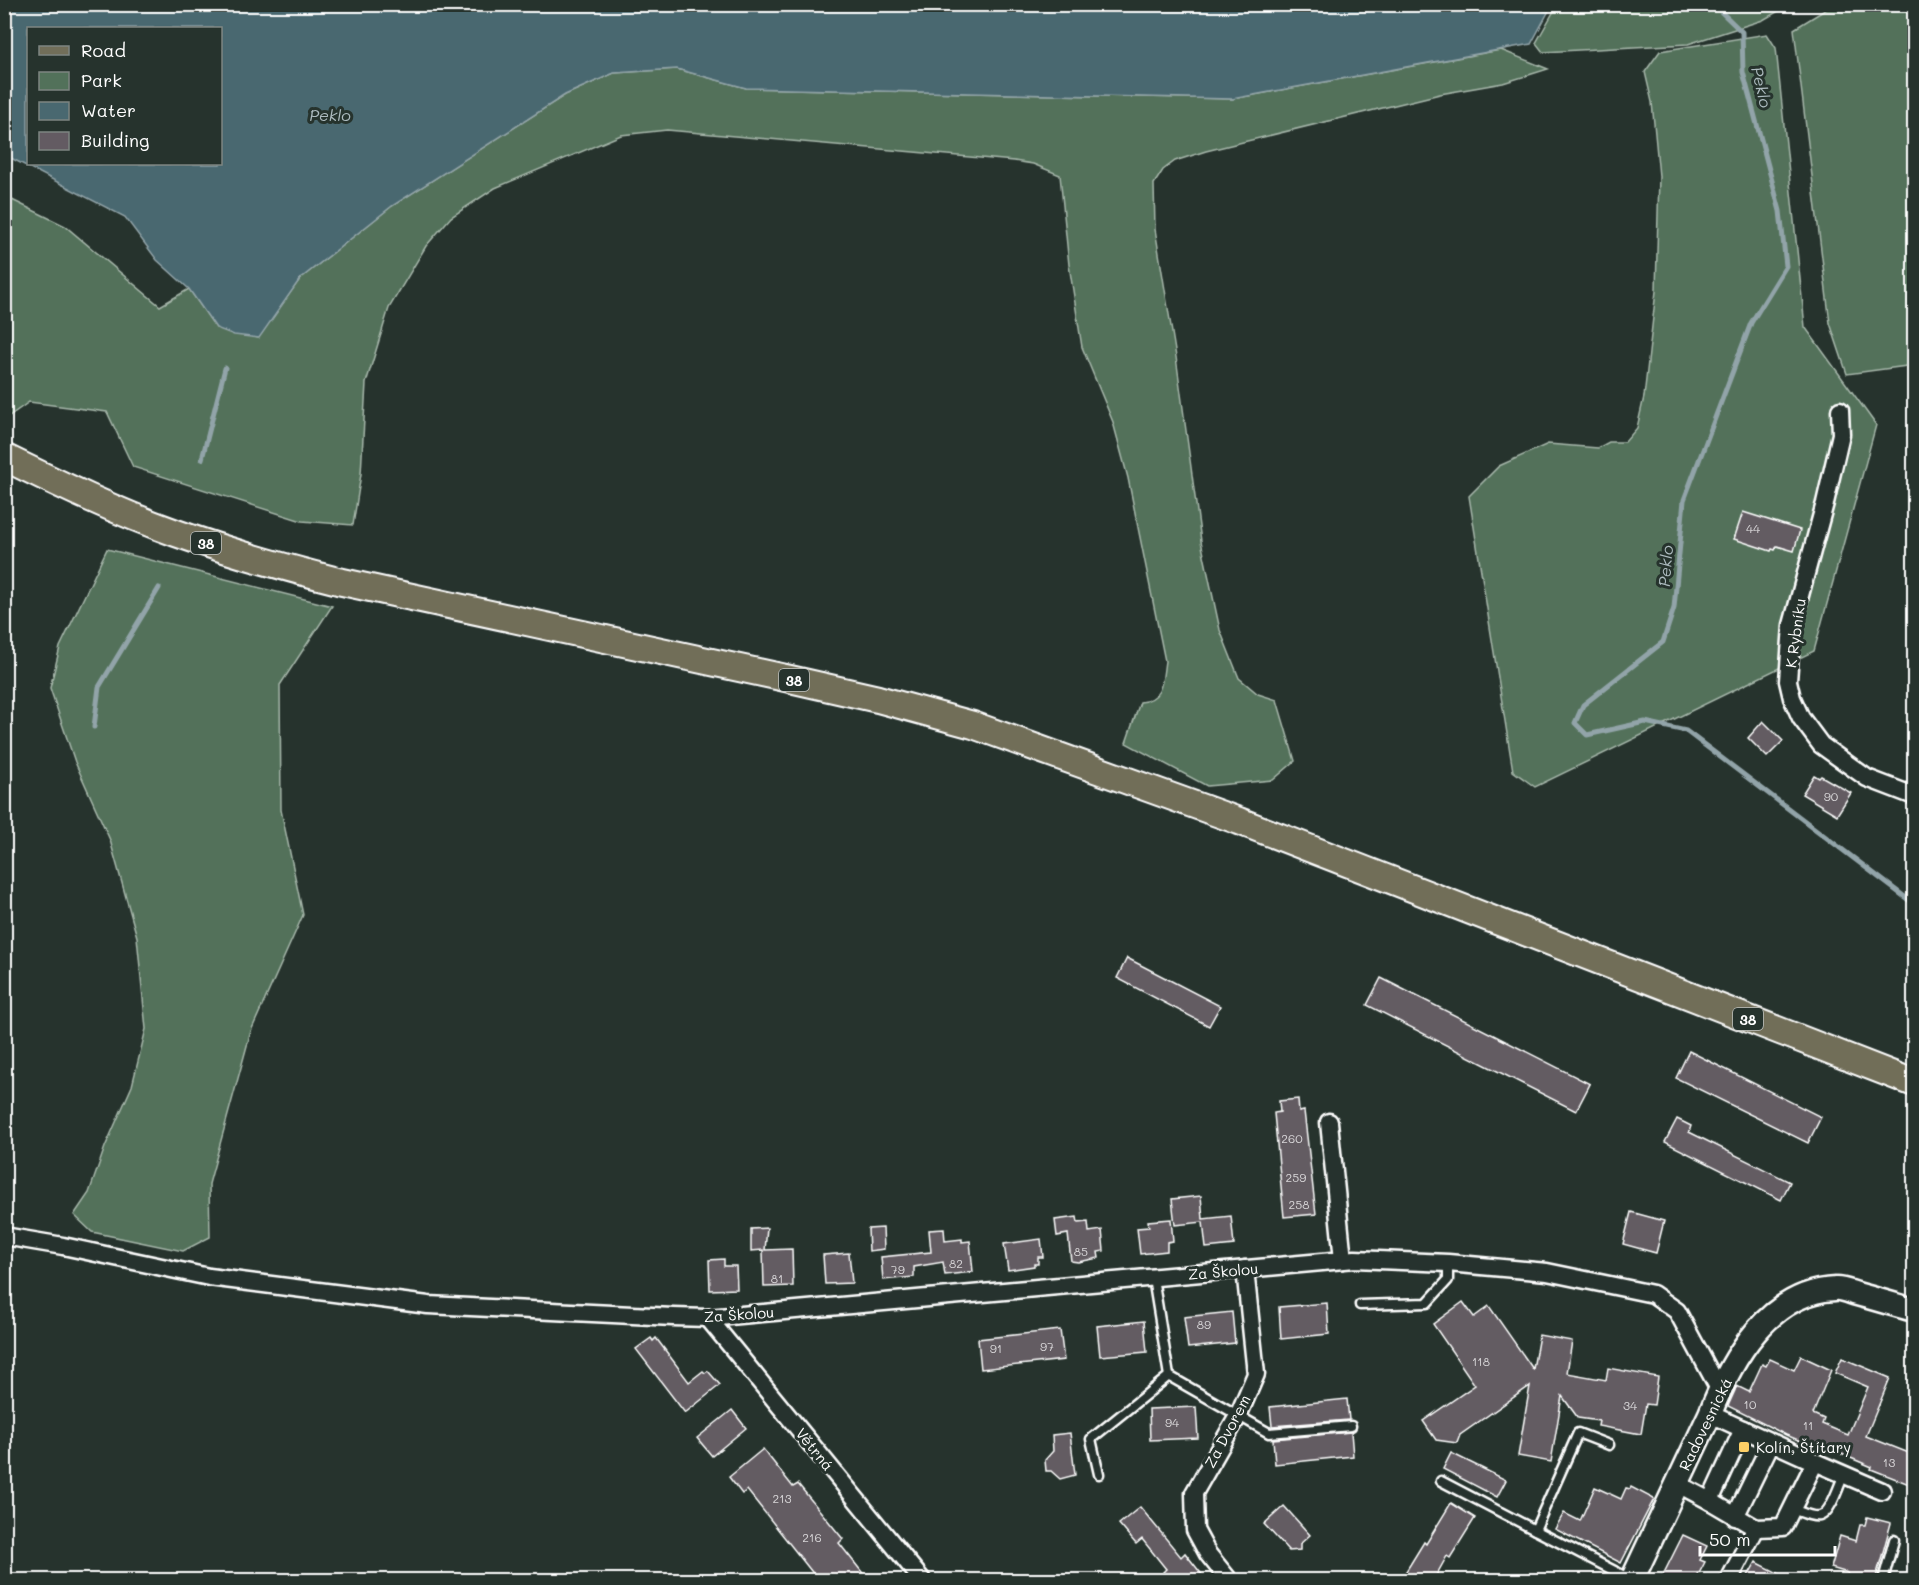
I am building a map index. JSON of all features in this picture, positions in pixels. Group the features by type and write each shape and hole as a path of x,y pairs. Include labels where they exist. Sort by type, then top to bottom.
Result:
{"main road":[{"name":"38","path":"4,457 78,494 174,532 254,558 338,581 878,699 972,725 1239,821 1914,1083"}],"street":[{"name":"K Rybníku","path":"1840,410 1841,434 1792,625 1788,681 1792,698 1801,718 1821,745 1867,778 1914,796"},
{"path":"1329,1122 1343,1260"},
{"name":"Za Školou","path":"4,1236 209,1277 416,1304 708,1318 1343,1260 1448,1263 1547,1272 1653,1294 1677,1311 1719,1389"},
{"name":"Za Dvorem","path":"1229,1581 1208,1554 1195,1530 1194,1493 1238,1416 1256,1374 1245,1269"},
{"name":"Radovesnická","path":"1632,1580 1710,1414 1719,1389 1752,1335 1776,1311 1805,1294 1837,1288 1914,1310"},
{"name":"Větrná","path":"708,1318 922,1581"},
{"path":"1710,1414 1882,1491"},
{"path":"1710,1501 1743,1429"},
{"path":"1735,1517 1771,1443"},
{"path":"1676,1484 1756,1528 1783,1527 1815,1462"},
{"path":"1729,1581 1756,1528"}],"lane":[{"path":"1360,1305 1428,1303 1448,1280 1448,1263"},
{"path":"1153,1278 1169,1376"},
{"path":"1169,1376 1269,1433 1351,1426"},
{"path":"1099,1474 1090,1439 1169,1376"},
{"path":"1535,1530 1578,1433 1609,1445"},
{"path":"1792,1509 1815,1516 1825,1513 1844,1474"},
{"path":"1441,1481 1632,1580"},
{"path":"1883,1581 1894,1540"}],"green space":[{"path":"1554,4 1789,5 1763,20 1688,44 1543,52 1536,43 1555,9"},
{"path":"1833,5 1914,5 1914,365 1847,374 1830,323 1794,29"},
{"path":"1767,34 1776,48 1805,327 1876,425 1814,651 1535,787 1513,771 1469,496 1499,466 1548,444 1598,448 1609,442 1625,442 1637,428 1644,397 1656,291 1659,176 1652,102 1645,72 1660,51"},
{"path":"1501,50 1548,69 1503,83 1440,94 1206,151 1175,161 1163,170 1154,184 1155,229 1176,357 1201,541 1220,630 1239,678 1258,694 1277,700 1295,761 1273,780 1207,786 1126,743 1140,702 1158,693 1165,661 1128,478 1113,422 1082,347 1069,265 1060,175 1033,164 667,130 621,135 495,188 451,217 426,246 389,308 366,383 361,474 353,525 302,521 133,467 107,412 29,402 5,419 4,196 65,226 160,306 189,289 216,328 258,338 300,279 392,206 565,95 614,73 677,69 746,88 1232,99"},
{"path":"107,549 332,606 280,685 281,810 303,915 251,1031 209,1184 210,1237 183,1251 92,1232 74,1215 89,1193 105,1147 132,1086 146,1029 137,937 110,840 75,762 50,688 60,647"}],"water":[{"name":"Peklo","path":"5,5 1552,5 1531,44 1232,99 746,88 677,69 614,73 565,95 392,206 300,279 259,338 234,335 216,328 189,289 157,260 125,217 5,155"}],"building":[{"path":"1743,512 1800,530 1794,551 1777,546 1771,551 1734,539"},
{"path":"1763,721 1783,741 1767,757 1748,738"},
{"path":"1814,775 1819,778 1821,776 1851,793 1837,815 1802,794"},
{"path":"1127,958 1220,1006 1209,1026 1117,978"},
{"path":"1381,978 1590,1084 1576,1111 1367,1005"},
{"path":"1689,1051 1821,1117 1808,1143 1676,1078"},
{"path":"1298,1099 1299,1112 1304,1111 1316,1214 1284,1217 1274,1113 1280,1112 1279,1101"},
{"path":"1677,1119 1691,1126 1689,1132 1790,1182 1781,1200 1665,1142"},
{"path":"1201,1196 1203,1219 1231,1216 1234,1245 1206,1248 1203,1222 1175,1225 1172,1199"},
{"path":"1631,1212 1664,1221 1656,1253 1623,1244"},
{"path":"1077,1217 1078,1223 1088,1222 1089,1232 1102,1230 1104,1251 1098,1252 1099,1258 1071,1261 1068,1234 1057,1236 1055,1220"},
{"path":"1171,1219 1173,1241 1167,1242 1167,1251 1140,1254 1137,1228 1149,1227 1148,1221"},
{"path":"767,1228 765,1250 792,1249 793,1286 764,1287 763,1250 751,1251 751,1229"},
{"path":"883,1228 884,1249 869,1251 868,1229"},
{"path":"944,1229 945,1241 962,1239 962,1242 970,1241 973,1272 945,1275 943,1262 914,1267 914,1277 883,1280 881,1257 931,1252 929,1230"},
{"path":"1041,1239 1043,1257 1038,1257 1038,1264 1008,1270 1004,1244"},
{"path":"849,1253 852,1283 825,1284 823,1255"},
{"path":"724,1259 724,1266 736,1266 737,1289 710,1290 709,1260"},
{"path":"1463,1302 1474,1317 1489,1306 1533,1369 1539,1335 1572,1341 1567,1373 1606,1380 1608,1368 1658,1377 1654,1405 1646,1404 1641,1434 1598,1426 1599,1421 1578,1418 1562,1396 1551,1462 1518,1456 1530,1386 1460,1435 1457,1443 1436,1440 1423,1421 1475,1385 1433,1324"},
{"path":"1327,1303 1329,1334 1281,1339 1279,1307"},
{"path":"1232,1312 1235,1343 1188,1348 1184,1317"},
{"path":"1144,1321 1147,1352 1100,1356 1097,1326"},
{"path":"1060,1330 1064,1360 981,1369 978,1339"},
{"path":"651,1338 653,1341 656,1338 689,1382 703,1371 705,1373 708,1371 720,1385 685,1413 636,1349"},
{"path":"1801,1356 1831,1370 1813,1414 1824,1419 1822,1424 1848,1435 1868,1387 1835,1373 1842,1358 1890,1378 1866,1436 1914,1455 1914,1486 1827,1448 1825,1451 1786,1435 1728,1406 1737,1386 1749,1392 1762,1364 1766,1366 1770,1359 1794,1370"},
{"path":"1347,1399 1349,1420 1272,1426 1270,1407"},
{"path":"1196,1407 1198,1438 1150,1440 1149,1409"},
{"path":"732,1410 746,1428 712,1456 697,1438"},
{"path":"1351,1432 1353,1456 1275,1464 1273,1439"},
{"path":"1070,1433 1075,1475 1060,1479 1051,1471 1046,1471 1045,1460 1053,1451 1052,1435"},
{"path":"763,1449 793,1487 798,1484 843,1539 839,1543 869,1581 819,1581 747,1490 742,1494 729,1477"},
{"path":"1451,1453 1506,1480 1497,1497 1443,1469"},
{"path":"1595,1487 1621,1499 1626,1488 1631,1487 1654,1499 1621,1563 1555,1529 1564,1513 1580,1521"},
{"path":"1451,1503 1475,1518 1450,1558 1447,1556 1433,1581 1400,1581 1424,1542 1426,1544"},
{"path":"1284,1506 1310,1535 1300,1544 1300,1550 1289,1551 1264,1524"},
{"path":"1140,1507 1181,1557 1185,1553 1207,1581 1170,1581 1163,1572 1166,1569 1142,1539 1136,1544 1119,1524"},
{"path":"1867,1517 1891,1523 1875,1581 1846,1581 1848,1573 1831,1568 1840,1536 1856,1541 1860,1525 1865,1525"},
{"path":"1683,1535 1707,1546 1700,1560 1705,1562 1695,1581 1660,1581"},
{"path":"1756,1562 1794,1581 1756,1581 1748,1576"}],"waterway":[{"name":"Peklo","path":"1545,9 1639,4"},
{"name":"Peklo","path":"1713,4 1742,32 1743,72 1780,211 1786,266 1751,323 1684,500 1674,608 1663,642 1583,705 1575,723 1587,735 1645,722 1686,731 1914,904"},
{"path":"202,459 225,368"},
{"path":"94,727 99,687 159,588"}],"place":[{"name":"Kolín, Štítary","path":"1744,1447"}]}
